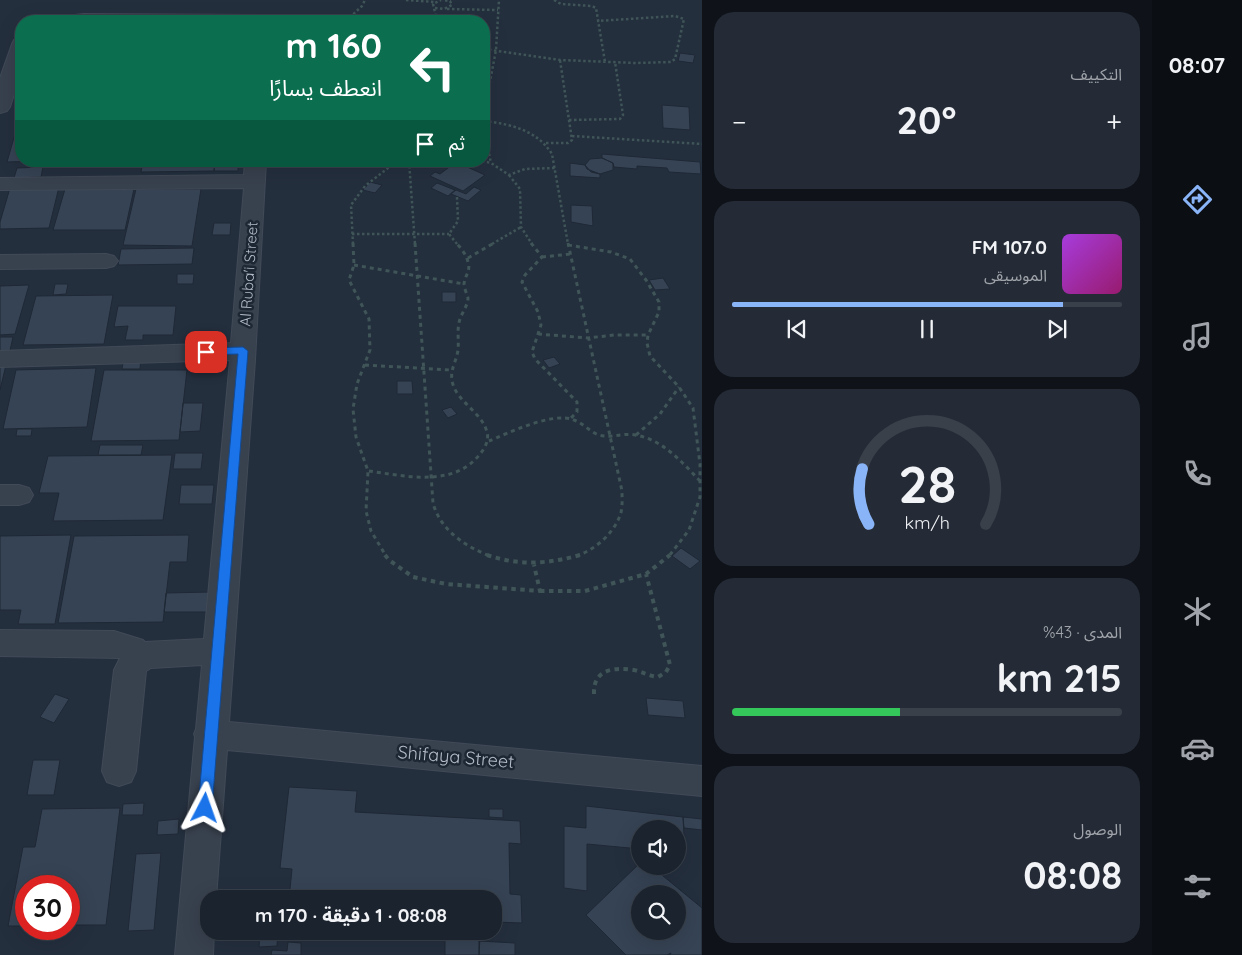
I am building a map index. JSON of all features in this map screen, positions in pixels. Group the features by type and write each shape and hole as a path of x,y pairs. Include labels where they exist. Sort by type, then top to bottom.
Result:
{"street":[{"path":"225,15 227,0"},
{"path":"269,15 271,0"},
{"path":"8,102 15,71"},
{"path":"0,184 256,171"},
{"name":"Al Ruba'i Street","path":"194,955 256,171"},
{"path":"0,262 106,261"},
{"path":"0,359 243,351"},
{"path":"0,643 114,644 132,649 140,658"},
{"path":"119,771 130,670 133,664 140,658 154,654 218,650"},
{"name":"Shifaya Street","path":"210,734 702,781"}],"path":[{"path":"353,15 365,0"},
{"path":"406,0 434,2 442,0 452,3 447,9"},
{"path":"490,81 496,50 498,0"},
{"path":"554,0 562,4 594,6 605,62"},
{"path":"434,2 432,4 436,15"},
{"path":"435,8 498,10"},
{"path":"490,50 560,60 605,62 674,61 684,19 675,16 597,21"},
{"path":"490,122 527,132 546,143 568,144 572,140 572,136 560,60"},
{"path":"570,120 615,120 623,116 615,62"},
{"path":"572,136 702,144"},
{"path":"409,167 433,502 439,517 460,542 503,560 534,565 567,559 588,551 606,537 619,520 622,506 622,490 568,245 555,168 552,154 546,143"},
{"path":"490,158 491,163 509,175 519,185 522,195 521,227 542,257"},
{"path":"389,167 365,186 351,205 354,265 349,280 369,319 371,340 365,365 357,384 353,409 356,438 368,471 366,511 371,531 389,560 413,577 446,584 540,591 585,591 646,574 668,557 689,530 700,497 693,408 679,388 650,356 647,343 648,335 659,312 659,302 646,280 630,260 611,252 568,245"},
{"path":"509,175 525,169 555,168"},
{"path":"449,234 458,221 457,197"},
{"path":"468,258 521,227"},
{"path":"352,234 449,234"},
{"path":"368,471 431,479 457,473 474,461 485,450 489,441 486,428 458,397 452,379 451,370 458,353 460,317 468,300 464,284 470,272 468,258 449,234"},
{"path":"571,254 542,257 524,275 522,282 538,312 541,325 532,352 535,359 577,402 577,412 572,418"},
{"path":"354,265 464,284"},
{"path":"538,334 588,338 614,335 648,335"},
{"path":"365,365 451,370"},
{"path":"636,435 652,425 667,408 679,388"},
{"path":"489,441 546,420 572,418 596,435 610,437 636,435 654,441 669,451 700,482"},
{"path":"534,565 540,591"},
{"path":"594,694 594,681 601,674 616,670 635,670 648,677 658,677 666,672 670,666 646,574"}],"building":[{"path":"680,53 695,55 693,63 678,61"},
{"path":"662,105 689,107 690,130 663,128"},
{"path":"15,134 15,162 7,162"},
{"path":"602,154 700,162 701,174 669,172 667,168 637,166 637,169 614,167 613,163 602,158"},
{"path":"602,158 613,163 613,170 600,174 587,169 585,165 590,159"},
{"path":"570,163 585,165 591,172 600,174 600,178 570,176"},
{"path":"43,167 41,177 14,178 17,168"},
{"path":"142,167 214,167 214,171 141,172"},
{"path":"214,167 238,167 238,171 214,171"},
{"path":"449,167 467,167 485,175 463,191 430,176 435,172 440,174"},
{"path":"370,182 382,185 375,193 363,190"},
{"path":"437,183 455,190 448,196 431,188"},
{"path":"59,187 49,228 0,229 0,222 10,188"},
{"path":"474,187 481,190 468,201 451,194 456,190 466,194"},
{"path":"65,189 134,189 125,230 53,230"},
{"path":"136,189 201,189 192,246 123,245"},
{"path":"571,205 592,206 593,226 571,222"},
{"path":"214,223 231,223 230,235 212,235"},
{"path":"194,248 192,264 118,265 121,249"},
{"path":"177,274 194,274 193,284 177,284"},
{"path":"663,278 670,289 655,290 649,280"},
{"path":"55,284 68,284 66,294 53,295"},
{"path":"29,285 15,334 0,335 0,286"},
{"path":"442,292 456,292 456,302 442,302"},
{"path":"113,295 104,344 23,345 36,296"},
{"path":"118,306 176,306 173,335 143,335 143,340 125,340 128,326 114,327"},
{"path":"0,337 13,337 9,355 0,355"},
{"path":"124,357 141,357 140,369 122,369"},
{"path":"554,357 560,364 549,368 543,360"},
{"path":"0,365 6,365 0,390"},
{"path":"96,368 87,427 3,429 16,370"},
{"path":"104,370 187,370 179,440 91,441"},
{"path":"397,381 412,381 413,394 397,394"},
{"path":"183,403 203,403 200,431 180,432"},
{"path":"451,407 457,414 448,418 442,410"},
{"path":"17,429 32,429 31,436 16,436"},
{"path":"100,445 143,445 141,455 98,455"},
{"path":"175,453 203,453 201,469 173,469"},
{"path":"172,455 163,520 53,521 59,493 39,493 48,456"},
{"path":"181,485 214,485 212,504 179,504"},
{"path":"71,535 55,624 18,624 21,610 0,610 0,536"},
{"path":"189,535 187,562 170,562 163,622 58,623 74,536"},
{"path":"681,548 700,561 690,569 672,556"},
{"path":"211,592 210,612 164,612 166,593"},
{"path":"55,694 69,699 54,723 40,717"},
{"path":"646,698 683,701 685,718 648,715"},
{"path":"33,760 60,760 54,795 27,795"},
{"path":"289,787 357,791 355,812 520,821 521,844 509,843 510,894 521,895 522,923 502,922 502,890 290,890 292,869 280,868"},
{"path":"144,803 143,815 122,815 123,804"},
{"path":"586,806 683,817 683,820 631,820 631,848 587,844 587,891 564,888 564,826 586,828"},
{"path":"120,808 106,925 80,925 80,875 18,875 23,847 35,847 42,809"},
{"path":"489,809 503,809 503,818 489,817"},
{"path":"683,817 702,819 702,830 686,828 686,820 683,820"},
{"path":"179,819 178,834 157,835 158,821"},
{"path":"161,853 154,930 128,931 136,854"},
{"path":"631,872 631,875 662,875 674,885 631,885 631,940 686,940 686,895 702,908 702,955 670,955 671,953 667,955 626,955 586,915"},
{"path":"15,889 15,926 8,926"},
{"path":"259,940 277,940 277,946 259,947"},
{"path":"445,940 480,940 479,955 445,955"},
{"path":"479,941 515,943 515,955 479,955"},
{"path":"288,942 301,943 301,955 271,955 272,950 287,951"}],"route":[{"path":"205,808 243,351 206,352"}]}
